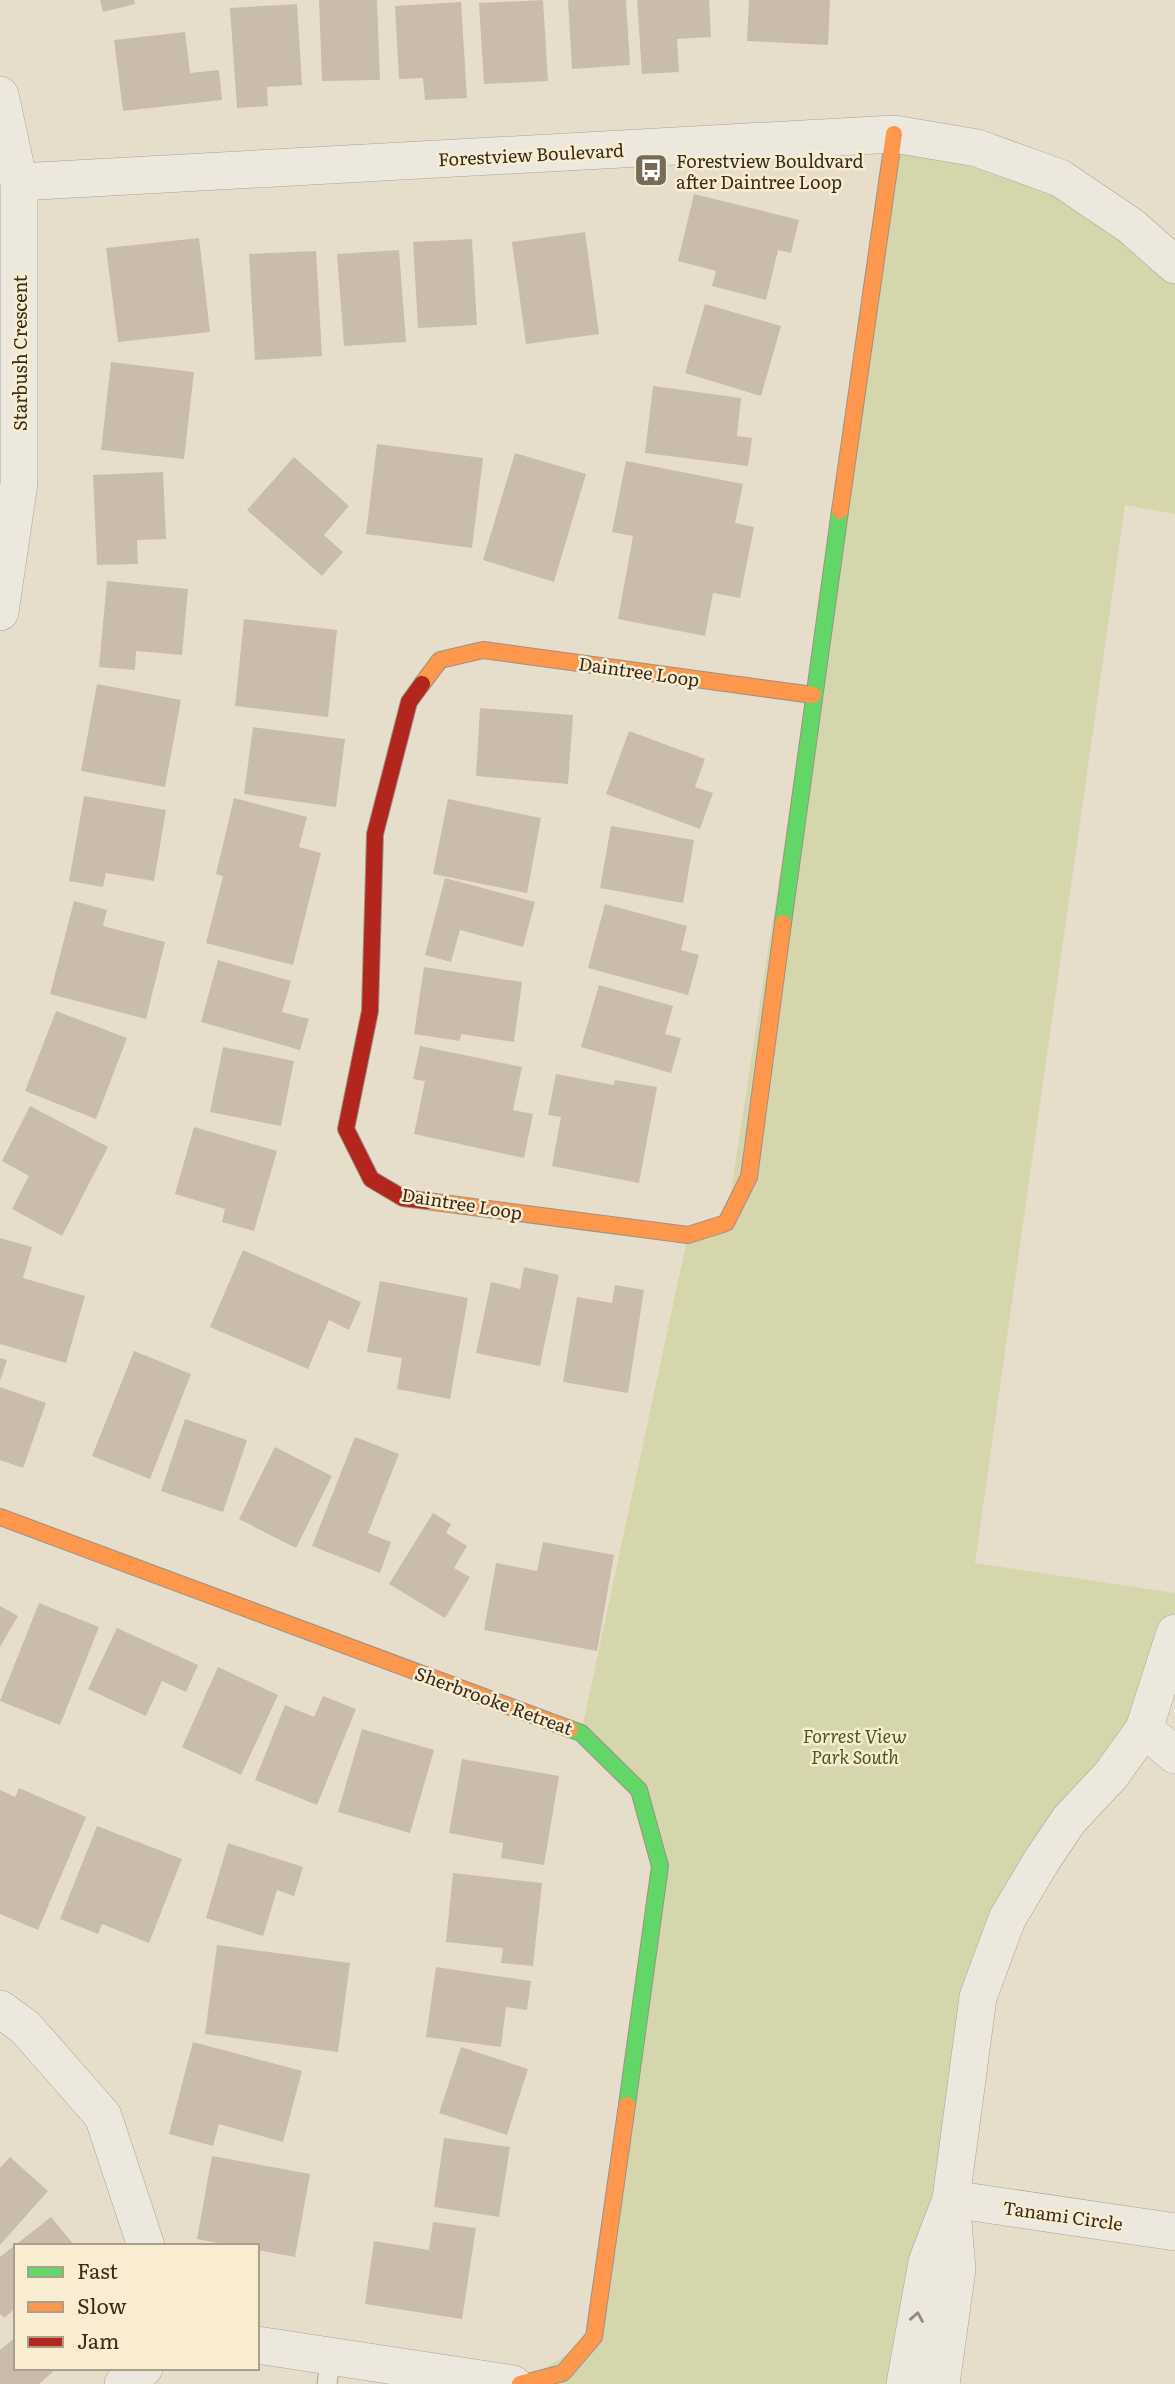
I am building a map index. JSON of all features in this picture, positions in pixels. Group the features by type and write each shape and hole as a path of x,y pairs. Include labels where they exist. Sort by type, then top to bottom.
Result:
{"street":[{"name":"Starbush Crescent","path":"0,95 19,181 19,483 0,612"},
{"name":"Forestview Boulevard","path":"19,181 894,134 977,148 1060,178 1131,226 1175,265"},
{"name":"Daintree Loop","path":"813,695 482,650 440,660 409,702 375,834 370,1011 346,1129 371,1179 403,1198 688,1235 726,1223 749,1177 813,695 894,134"},
{"name":"Sherbrooke Retreat","path":"0,1517 581,1733 639,1790 660,1866 594,2337 563,2373 520,2384"},
{"path":"941,2384 957,2269 951,2199 978,1997 1007,1919 1042,1860 1069,1820 1111,1775 1144,1729 1175,1633"},
{"path":"1144,1729 1175,1755"},
{"path":"13,2018 103,2116 145,2244"},
{"path":"905,2384 927,2262 951,2199"},
{"name":"Tanami Circle","path":"951,2199 1175,2232"},
{"path":"259,2346 329,2370 513,2384"},
{"path":"122,2384 141,2370"}],"green space":[{"name":"Forrest View Park South","path":"894,134 977,148 1175,265 1175,514 1125,505 975,1563 1175,1593 1175,1633 1144,1729 1007,1919 907,2384 520,2384 594,2337 660,1866 639,1790 581,1733 688,1235 726,1223"}],"building":[{"path":"100,0 134,0 135,4 103,12"},
{"path":"319,0 377,0 380,80 322,81"},
{"path":"543,0 548,81 484,84 479,3"},
{"path":"568,0 626,0 630,65 572,69"},
{"path":"637,0 709,0 711,37 677,39 679,72 642,74"},
{"path":"749,0 830,0 828,45 747,41"},
{"path":"461,2 467,98 425,100 423,78 399,79 395,6"},
{"path":"297,4 302,85 267,87 268,106 237,108 230,8"},
{"path":"185,32 190,73 219,70 222,100 123,111 114,40"},
{"path":"694,194 799,220 791,253 778,250 766,300 712,286 716,271 678,261"},
{"path":"585,232 599,334 526,344 512,242"},
{"path":"199,238 210,332 118,342 106,248"},
{"path":"472,239 477,325 418,328 413,242"},
{"path":"399,250 406,342 344,346 337,254"},
{"path":"316,251 322,356 255,360 249,254"},
{"path":"705,304 781,326 761,396 685,373"},
{"path":"111,362 194,372 184,459 101,450"},
{"path":"653,386 741,398 737,436 752,438 748,466 645,453"},
{"path":"377,444 483,458 472,548 366,534"},
{"path":"515,453 586,474 554,582 483,560"},
{"path":"294,457 349,506 324,535 343,552 322,576 247,510"},
{"path":"626,461 743,484 735,523 754,527 740,598 713,593 705,636 618,619 633,536 612,532"},
{"path":"163,472 166,539 137,540 138,564 97,565 93,475"},
{"path":"107,581 188,589 182,655 136,651 135,670 99,667"},
{"path":"244,619 337,630 328,717 235,706"},
{"path":"97,684 181,700 165,787 81,771"},
{"path":"480,708 573,715 568,784 476,776"},
{"path":"253,727 345,739 336,807 244,794"},
{"path":"629,731 705,759 695,787 713,793 700,829 606,794"},
{"path":"84,796 166,810 154,881 106,873 103,887 69,881"},
{"path":"234,798 307,817 299,847 321,853 293,965 206,943 223,876 216,874"},
{"path":"448,799 541,818 527,893 433,874"},
{"path":"611,826 694,840 683,903 600,888"},
{"path":"445,878 535,902 523,947 460,930 451,962 425,955"},
{"path":"74,901 107,910 103,926 165,942 146,1019 50,994"},
{"path":"605,904 687,926 681,950 699,955 688,995 588,968"},
{"path":"218,960 291,981 282,1012 309,1019 300,1050 201,1022"},
{"path":"424,967 522,982 514,1042 461,1034 460,1041 414,1034"},
{"path":"599,985 673,1006 665,1034 681,1038 671,1073 581,1047"},
{"path":"56,1011 127,1038 96,1119 25,1091"},
{"path":"420,1046 522,1067 513,1110 533,1114 524,1158 414,1134 425,1081 413,1079"},
{"path":"223,1047 294,1061 281,1126 210,1112"},
{"path":"556,1074 614,1085 615,1080 657,1087 639,1183 552,1166 561,1117 548,1115"},
{"path":"30,1106 108,1147 62,1236 12,1209 29,1176 2,1161"},
{"path":"194,1127 277,1151 254,1231 222,1222 225,1209 175,1194"},
{"path":"0,1238 32,1247 23,1278 85,1296 66,1363 0,1344"},
{"path":"243,1250 361,1302 349,1330 329,1320 308,1369 210,1327"},
{"path":"524,1267 559,1275 540,1366 476,1353 491,1282 520,1289"},
{"path":"380,1281 468,1298 450,1399 397,1389 402,1358 367,1352"},
{"path":"615,1285 644,1290 628,1393 563,1382 577,1297 612,1303"},
{"path":"134,1351 191,1374 150,1479 92,1456"},
{"path":"0,1358 7,1360 0,1381"},
{"path":"0,1387 46,1403 23,1468 0,1460"},
{"path":"185,1419 247,1440 223,1512 161,1491"},
{"path":"355,1437 399,1454 368,1533 391,1542 380,1573 312,1546"},
{"path":"275,1447 332,1476 296,1548 239,1519"},
{"path":"433,1513 451,1524 446,1533 467,1546 454,1568 470,1577 445,1618 389,1584"},
{"path":"543,1542 614,1555 597,1651 484,1630 496,1563 537,1571"},
{"path":"39,1603 99,1627 60,1725 0,1701"},
{"path":"0,1606 18,1616 0,1647"},
{"path":"117,1628 198,1665 186,1692 162,1681 146,1716 88,1689"},
{"path":"218,1667 278,1695 241,1775 182,1747"},
{"path":"323,1696 356,1709 317,1805 255,1780 285,1705 314,1717"},
{"path":"362,1729 434,1750 410,1833 338,1812"},
{"path":"462,1759 559,1776 544,1865 501,1858 503,1843 449,1833"},
{"path":"19,1788 86,1817 38,1930 0,1914 0,1790 15,1797"},
{"path":"97,1826 182,1859 149,1943 102,1924 98,1934 60,1919"},
{"path":"228,1843 303,1867 294,1896 277,1890 263,1936 206,1918"},
{"path":"453,1873 542,1883 533,1966 501,1963 503,1948 446,1942"},
{"path":"217,1945 350,1963 338,2052 205,2034"},
{"path":"436,1967 531,1981 527,2010 506,2007 501,2047 426,2037"},
{"path":"193,2042 302,2071 283,2142 219,2124 213,2146 169,2134"},
{"path":"461,2047 528,2069 507,2135 439,2113"},
{"path":"444,2138 510,2147 499,2217 434,2207"},
{"path":"212,2156 310,2174 295,2257 259,2250 259,2244 223,2244 197,2239"},
{"path":"10,2157 48,2191 0,2245 0,2168"},
{"path":"51,2217 73,2244 17,2244"},
{"path":"433,2222 476,2228 462,2319 365,2304 374,2241 429,2250"},
{"path":"14,2246 14,2310 4,2318 0,2314 0,2257"},
{"path":"14,2339 14,2370 55,2370 39,2384 0,2384 0,2350"}],"traffic: fast":[{"path":"783,923 840,511"},
{"path":"570,1729 581,1733 639,1790 660,1866 627,2105"}],"traffic: slow":[{"path":"840,511 894,134"},
{"path":"422,684 440,660 483,650 813,695"},
{"path":"427,1201 688,1235 726,1223 749,1177 783,923"},
{"path":"0,1517 570,1729"},
{"path":"520,2384 563,2373 594,2337 627,2105"}],"traffic: jam":[{"path":"422,684 409,702 375,834 370,1011 346,1129 371,1179 403,1198 427,1201"}],"place":[{"name":"Forestview Bouldvard after Daintree Loop","path":"651,170"}]}
